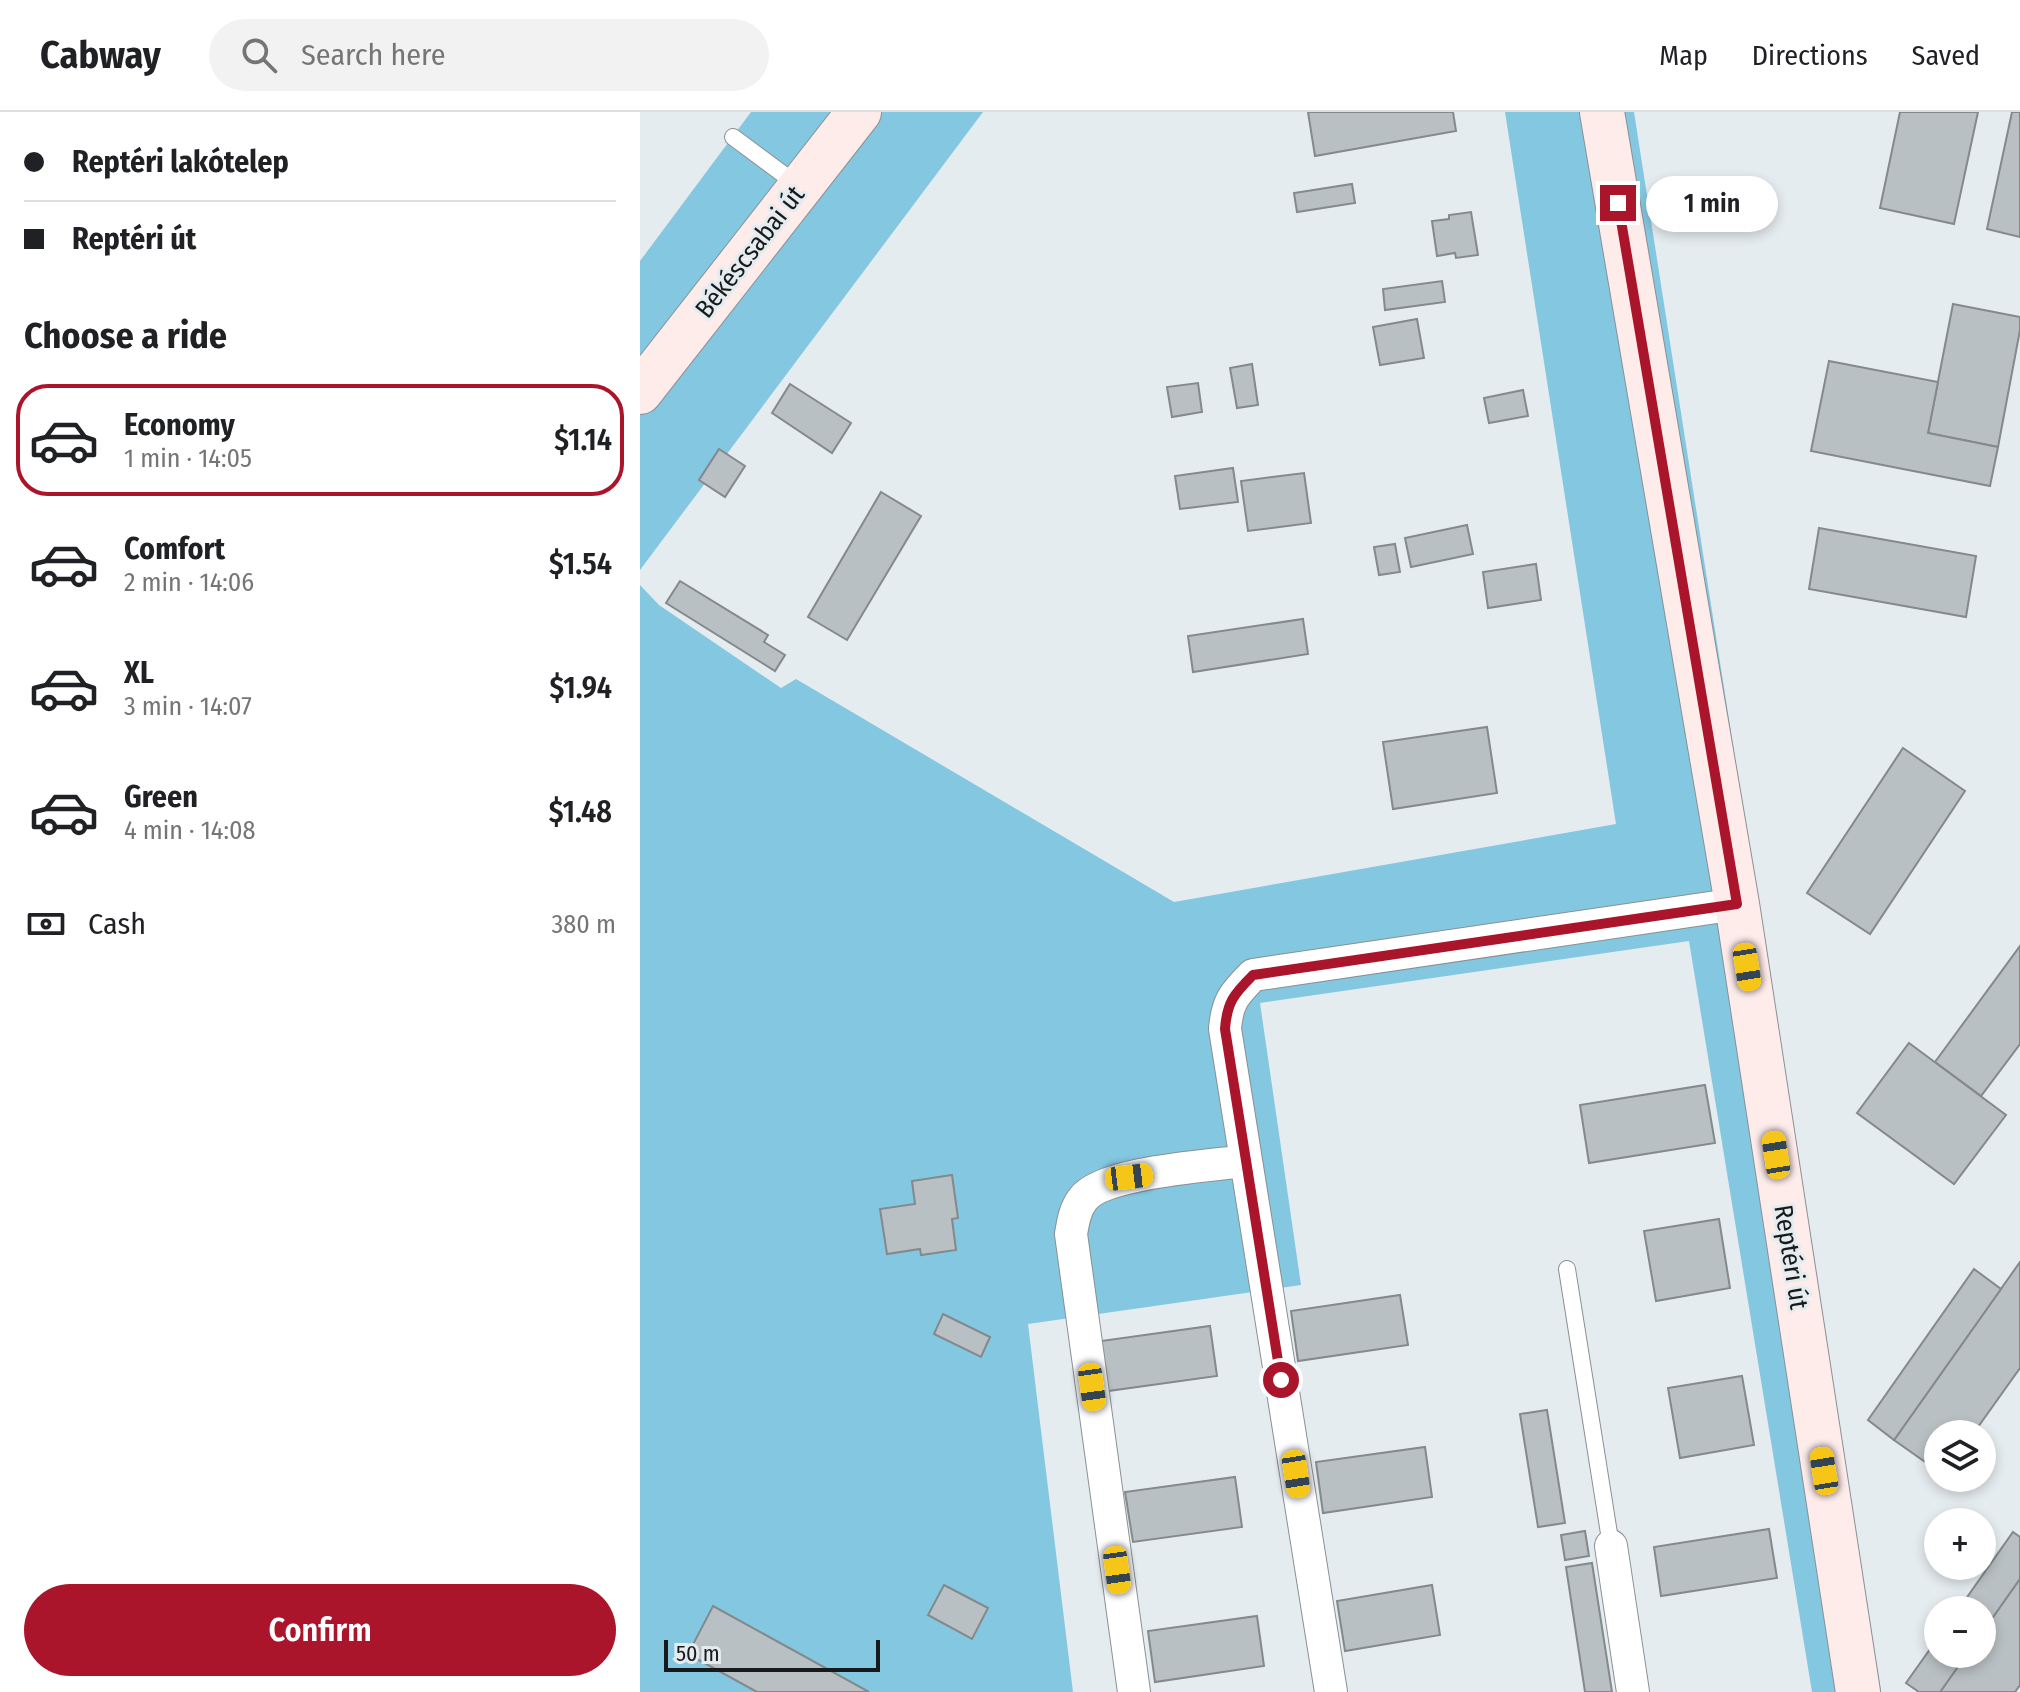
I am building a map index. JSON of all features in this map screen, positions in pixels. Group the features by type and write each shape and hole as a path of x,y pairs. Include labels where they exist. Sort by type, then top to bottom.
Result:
{"street":[{"name":"Békéscsabai út","path":"640,392 859,112"},
{"name":"Reptéri út","path":"1602,112 1737,904 1858,1692"},
{"path":"1331,1692 1225,1029 1227,1011 1235,993 1253,975 1737,904"},
{"path":"1134,1692 1071,1234 1076,1212 1084,1197 1102,1186 1129,1177 1245,1161"},
{"path":"1611,1546 1633,1692"}],"lane":[{"path":"733,137 801,187"},
{"path":"1567,1269 1611,1546"}],"shaded area":[{"path":"751,112 983,112 640,570 640,261"},
{"path":"1505,112 1634,112 1881,1692 1812,1692 1689,941 1260,1003 1301,1285 1028,1324 1073,1692 640,1692 640,585 659,605 781,688 796,679 1174,902 1616,824"}],"building":[{"path":"1308,112 1453,112 1456,131 1315,156"},
{"path":"1900,112 1978,112 1954,224 1880,208"},
{"path":"2012,112 2020,112 2020,237 1987,229"},
{"path":"1352,184 1355,203 1297,212 1294,193"},
{"path":"1471,212 1478,255 1456,258 1455,253 1437,256 1432,221"},
{"path":"1442,281 1445,302 1385,310 1383,289"},
{"path":"1953,304 2020,317 1998,447 1928,433"},
{"path":"1417,319 1424,358 1380,365 1373,327"},
{"path":"1829,361 1938,382 1928,433 1998,447 1990,486 1811,451"},
{"path":"1252,364 1258,405 1237,408 1230,368"},
{"path":"1198,383 1202,412 1172,417 1167,387"},
{"path":"790,384 851,423 832,453 772,413"},
{"path":"1523,390 1528,416 1489,423 1484,398"},
{"path":"719,449 745,466 725,497 699,480"},
{"path":"1233,468 1238,502 1180,509 1175,476"},
{"path":"1304,473 1311,523 1248,531 1241,481"},
{"path":"881,492 921,516 847,640 808,617"},
{"path":"1467,525 1473,554 1411,567 1405,538"},
{"path":"1819,528 1976,556 1966,617 1809,589"},
{"path":"1395,544 1400,572 1379,575 1374,547"},
{"path":"1536,564 1541,600 1488,608 1483,572"},
{"path":"680,581 768,635 764,642 785,655 775,671 666,603"},
{"path":"1303,619 1308,654 1193,672 1188,636"},
{"path":"1487,727 1497,793 1393,809 1383,742"},
{"path":"1903,748 1965,791 1870,934 1807,893"},
{"path":"2020,946 2020,1044 1981,1096 1935,1062"},
{"path":"1909,1043 2006,1115 1954,1184 1857,1113"},
{"path":"1705,1085 1715,1143 1589,1163 1580,1105"},
{"path":"952,1175 958,1218 952,1219 956,1250 921,1255 920,1249 887,1254 880,1209 915,1204 912,1181"},
{"path":"1719,1219 1730,1288 1656,1301 1644,1231"},
{"path":"2020,1262 2020,1368 1983,1420 1924,1420 1924,1461 1894,1440"},
{"path":"1974,1269 2001,1289 1894,1440 1868,1420"},
{"path":"1400,1295 1408,1345 1298,1361 1291,1311"},
{"path":"943,1314 990,1337 981,1357 934,1334"},
{"path":"1210,1326 1217,1376 1108,1391 1101,1341"},
{"path":"1742,1376 1754,1445 1680,1458 1668,1388"},
{"path":"1547,1410 1565,1523 1538,1527 1520,1414"},
{"path":"1425,1447 1432,1497 1323,1513 1316,1462"},
{"path":"1235,1477 1242,1527 1133,1542 1125,1492"},
{"path":"1769,1529 1777,1578 1661,1596 1654,1547"},
{"path":"1585,1531 1589,1556 1565,1560 1561,1535"},
{"path":"2013,1532 2020,1537 2020,1579 1996,1613 1996,1596 1968,1596 1979,1580 1996,1580 1996,1556"},
{"path":"1592,1563 1612,1692 1585,1692 1566,1567"},
{"path":"2020,1579 2020,1685 2015,1692 1940,1692 1957,1668 1996,1668 1996,1613"},
{"path":"944,1585 988,1608 972,1639 928,1615"},
{"path":"1432,1585 1440,1635 1345,1651 1337,1601"},
{"path":"713,1606 869,1692 757,1692 688,1654"},
{"path":"1257,1616 1264,1666 1155,1682 1148,1631"},
{"path":"1924,1658 1924,1668 1957,1668 1940,1692 1919,1692 1906,1683"}],"route":[{"path":"1281,1380 1225,1029 1227,1011 1235,993 1253,975 1737,904 1618,203"}]}
